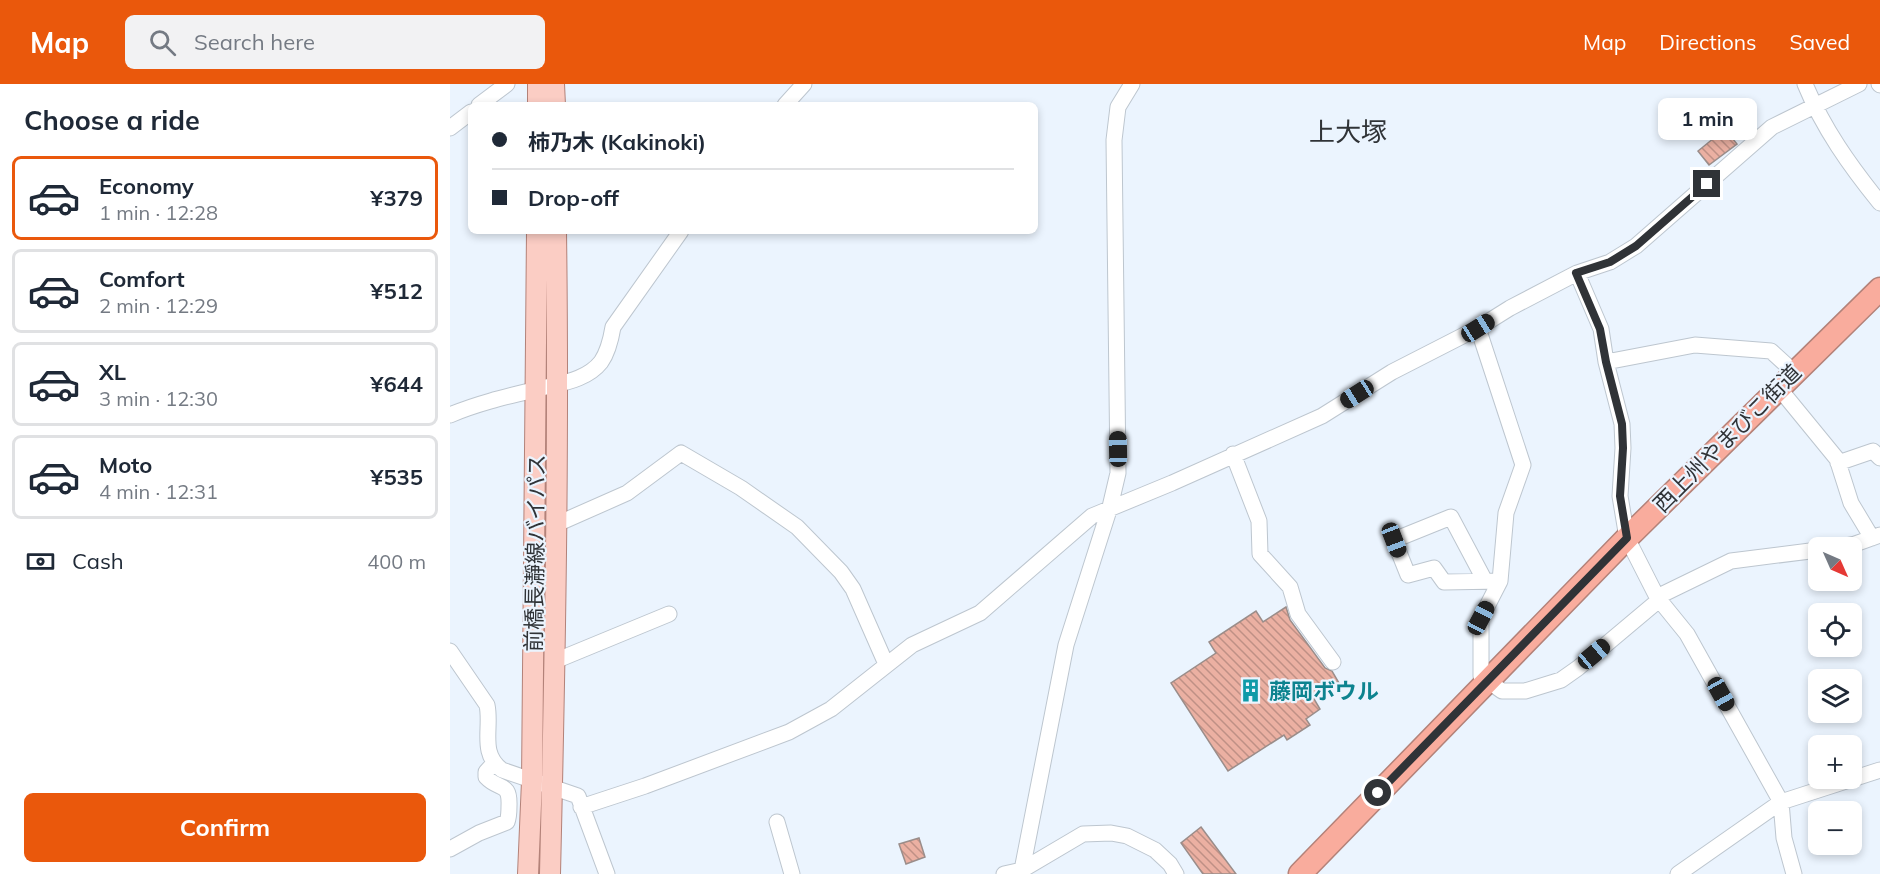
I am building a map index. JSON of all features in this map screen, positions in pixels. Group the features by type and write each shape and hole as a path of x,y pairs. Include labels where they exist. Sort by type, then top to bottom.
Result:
{"highway":[{"name":"西上州やまびこ街道","path":"1300,874 1627,538 1880,288"}],"main road":[{"path":"538,84 538,102"},
{"path":"554,84 555,102"},
{"name":"前橋長瀞線バイパス","path":"528,874 532,781 537,234"},
{"name":"前橋長瀞線バイパス","path":"550,874 557,524 556,234"}],"street":[{"path":"483,102 507,84"},
{"path":"788,102 804,84"},
{"path":"1022,870 1066,645 1110,507 1118,473 1114,140 1118,107 1132,84"},
{"path":"1805,84 1814,106 1852,169 1880,203"},
{"path":"581,807 645,786 789,732 831,709 912,645 980,613 1092,516 1322,416 1392,372 1478,328 1510,308 1576,273 1610,262 1636,246 1772,127 1859,84"},
{"path":"450,128 468,113"},
{"path":"450,415 469,407 573,381 592,369 602,361 613,327 679,234"},
{"path":"1576,273 1600,329 1622,424 1620,496 1627,538 1658,598 1687,634 1781,802 1784,838 1794,874"},
{"path":"1478,328 1523,465 1506,513 1492,581 1481,618 1481,676 1487,681 1502,691 1525,691 1561,680 1578,668 1658,598 1731,561 1808,551"},
{"path":"1606,362 1695,345 1771,351 1786,380 1838,463 1851,503 1876,536"},
{"path":"1838,463 1873,451 1880,458"},
{"path":"557,524 627,493 681,453 741,488 797,526 854,589 886,664"},
{"path":"1233,454 1259,521 1260,554 1290,587 1298,614 1333,662"},
{"path":"1451,517 1492,581 1444,582 1434,568 1408,575 1394,540 1451,517"},
{"path":"555,661 669,614"},
{"path":"450,651 487,705 489,713 487,746 494,763 502,770 578,796 607,874"},
{"path":"450,849 479,833 507,822 509,795 507,790 486,777 486,772 494,763"},
{"path":"1678,874 1781,802 1880,770"},
{"path":"777,822 792,874"},
{"path":"1004,874 1022,870 1083,834 1111,833 1127,836 1155,850 1170,864 1176,874"}],"building":[{"path":"1725,129 1737,144 1709,165 1698,151"},
{"name":"藤岡ボウル","path":"1286,607 1290,620 1325,668 1332,671 1339,683 1314,699 1320,709 1306,719 1310,725 1287,740 1284,735 1228,771 1171,683 1216,653 1209,642 1256,611 1263,622"},
{"path":"1201,827 1236,874 1203,874 1181,843"},
{"path":"919,838 925,857 906,864 899,844"}],"place":[{"name":"藤岡ボウル","path":"1251,691"}],"district":[{"name":"上大塚","path":"1348,131"}],"route":[{"path":"1378,793 1627,538 1620,496 1623,448 1619,408 1611,384 1600,329 1576,273 1610,262 1636,246 1707,184"}]}
